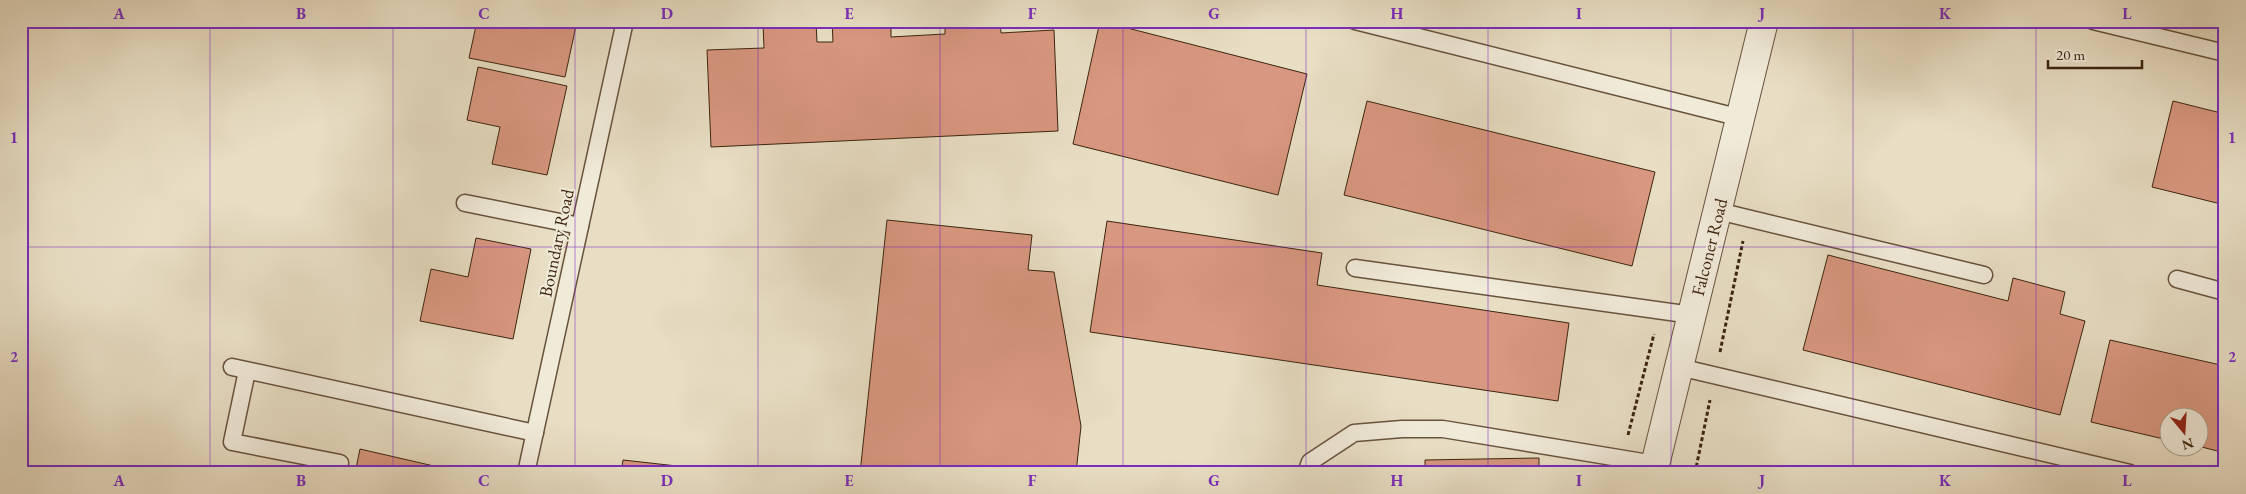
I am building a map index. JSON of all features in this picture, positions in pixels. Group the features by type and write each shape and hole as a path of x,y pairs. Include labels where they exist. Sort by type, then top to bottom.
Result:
{"street":[{"name":"Falconer Road","path":"1654,468 1764,21"}],"lane":[{"name":"Boundary Road","path":"526,473 625,21"},
{"path":"1355,21 1740,118"},
{"path":"2093,21 2225,53"},
{"path":"465,203 580,226"},
{"path":"1718,211 1984,275"},
{"path":"1355,268 1692,315"},
{"path":"2177,279 2225,292"},
{"path":"1679,367 2130,473"},
{"path":"340,464 232,442 240,369 535,433"},
{"path":"1306,473 1310,462 1354,433 1402,429 1443,429 1654,468"}],"path":[{"path":"1720,356 1744,239"},
{"path":"1695,473 1712,395"}],"building":[{"path":"477,21 577,21 565,77 469,58"},
{"path":"832,21 891,21 891,37 945,34 945,21 1000,21 1001,33 1054,30 1058,131 711,147 707,50 764,48 763,24 816,22 817,42 833,42"},
{"path":"1100,21 1307,74 1278,195 1073,144"},
{"path":"478,67 567,86 547,175 492,164 500,127 467,120"},
{"path":"1367,101 1655,172 1632,266 1344,195"},
{"path":"2173,101 2225,114 2225,205 2152,187"},
{"path":"887,220 1032,235 1028,270 1054,272 1081,426 1076,473 860,473"},
{"path":"1107,221 1322,253 1317,285 1569,323 1558,401 1090,332"},
{"path":"476,238 531,249 513,339 420,321 431,269 468,277"},
{"path":"1828,255 2008,301 2013,278 2065,292 2060,314 2085,321 2060,415 1803,350"},
{"path":"2110,340 2225,366 2225,453 2208,449 2208,406 2158,406 2158,438 2091,422"},
{"path":"360,449 460,472 460,473 355,473"},
{"path":"1539,458 1539,473 1425,473 1425,460"},
{"path":"623,460 740,473 621,473"}]}
